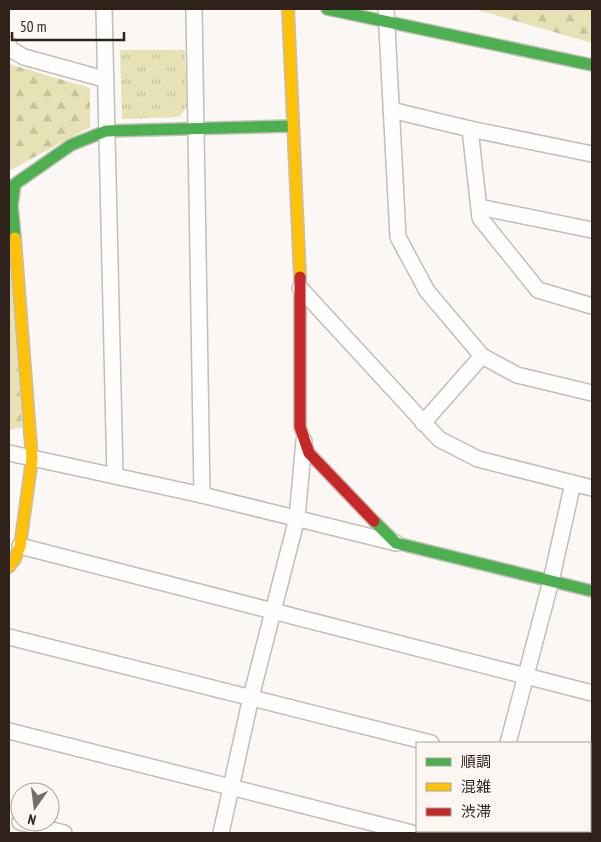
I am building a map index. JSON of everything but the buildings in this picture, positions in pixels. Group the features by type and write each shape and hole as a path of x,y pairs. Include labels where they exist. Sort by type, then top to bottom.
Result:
{"street":[{"path":"104,9 104,79 116,476"},
{"path":"194,9 202,495"},
{"path":"288,9 300,288 300,427 309,453 396,543"},
{"path":"327,9 386,15 592,65"},
{"path":"386,15 398,237 427,291 482,356 517,375 591,389"},
{"path":"9,45 10,49 24,58 104,79"},
{"path":"391,110 470,129 592,154"},
{"path":"9,567 15,559 20,546 32,459 12,205 15,184 71,145 106,131 293,126"},
{"path":"470,129 480,218 538,290 592,306"},
{"path":"479,207 592,230"},
{"path":"300,288 439,439 478,458 592,488"},
{"path":"423,422 482,356"},
{"path":"221,833 251,697 297,518 304,441"},
{"path":"9,453 202,495 592,592"},
{"path":"508,742 551,581 573,483"},
{"path":"20,546 592,693"},
{"path":"9,637 427,742"},
{"path":"9,731 412,833"}],"green space":[{"path":"474,9 592,9 592,43"},
{"path":"120,50 185,50 187,107 179,117 122,119"},
{"path":"9,64 90,88 90,127 9,171"},
{"path":"9,251 22,427 10,430 9,430"}],"traffic: fast":[{"path":"327,9 592,65"},
{"path":"15,238 12,205 15,184 71,145 106,131 293,126"},
{"path":"374,521 396,543 592,591"}],"traffic: slow":[{"path":"288,9 300,277"},
{"path":"9,567 15,559 20,546 32,459 15,238"}],"traffic: jam":[{"path":"300,277 300,427 309,453 374,521"}]}
